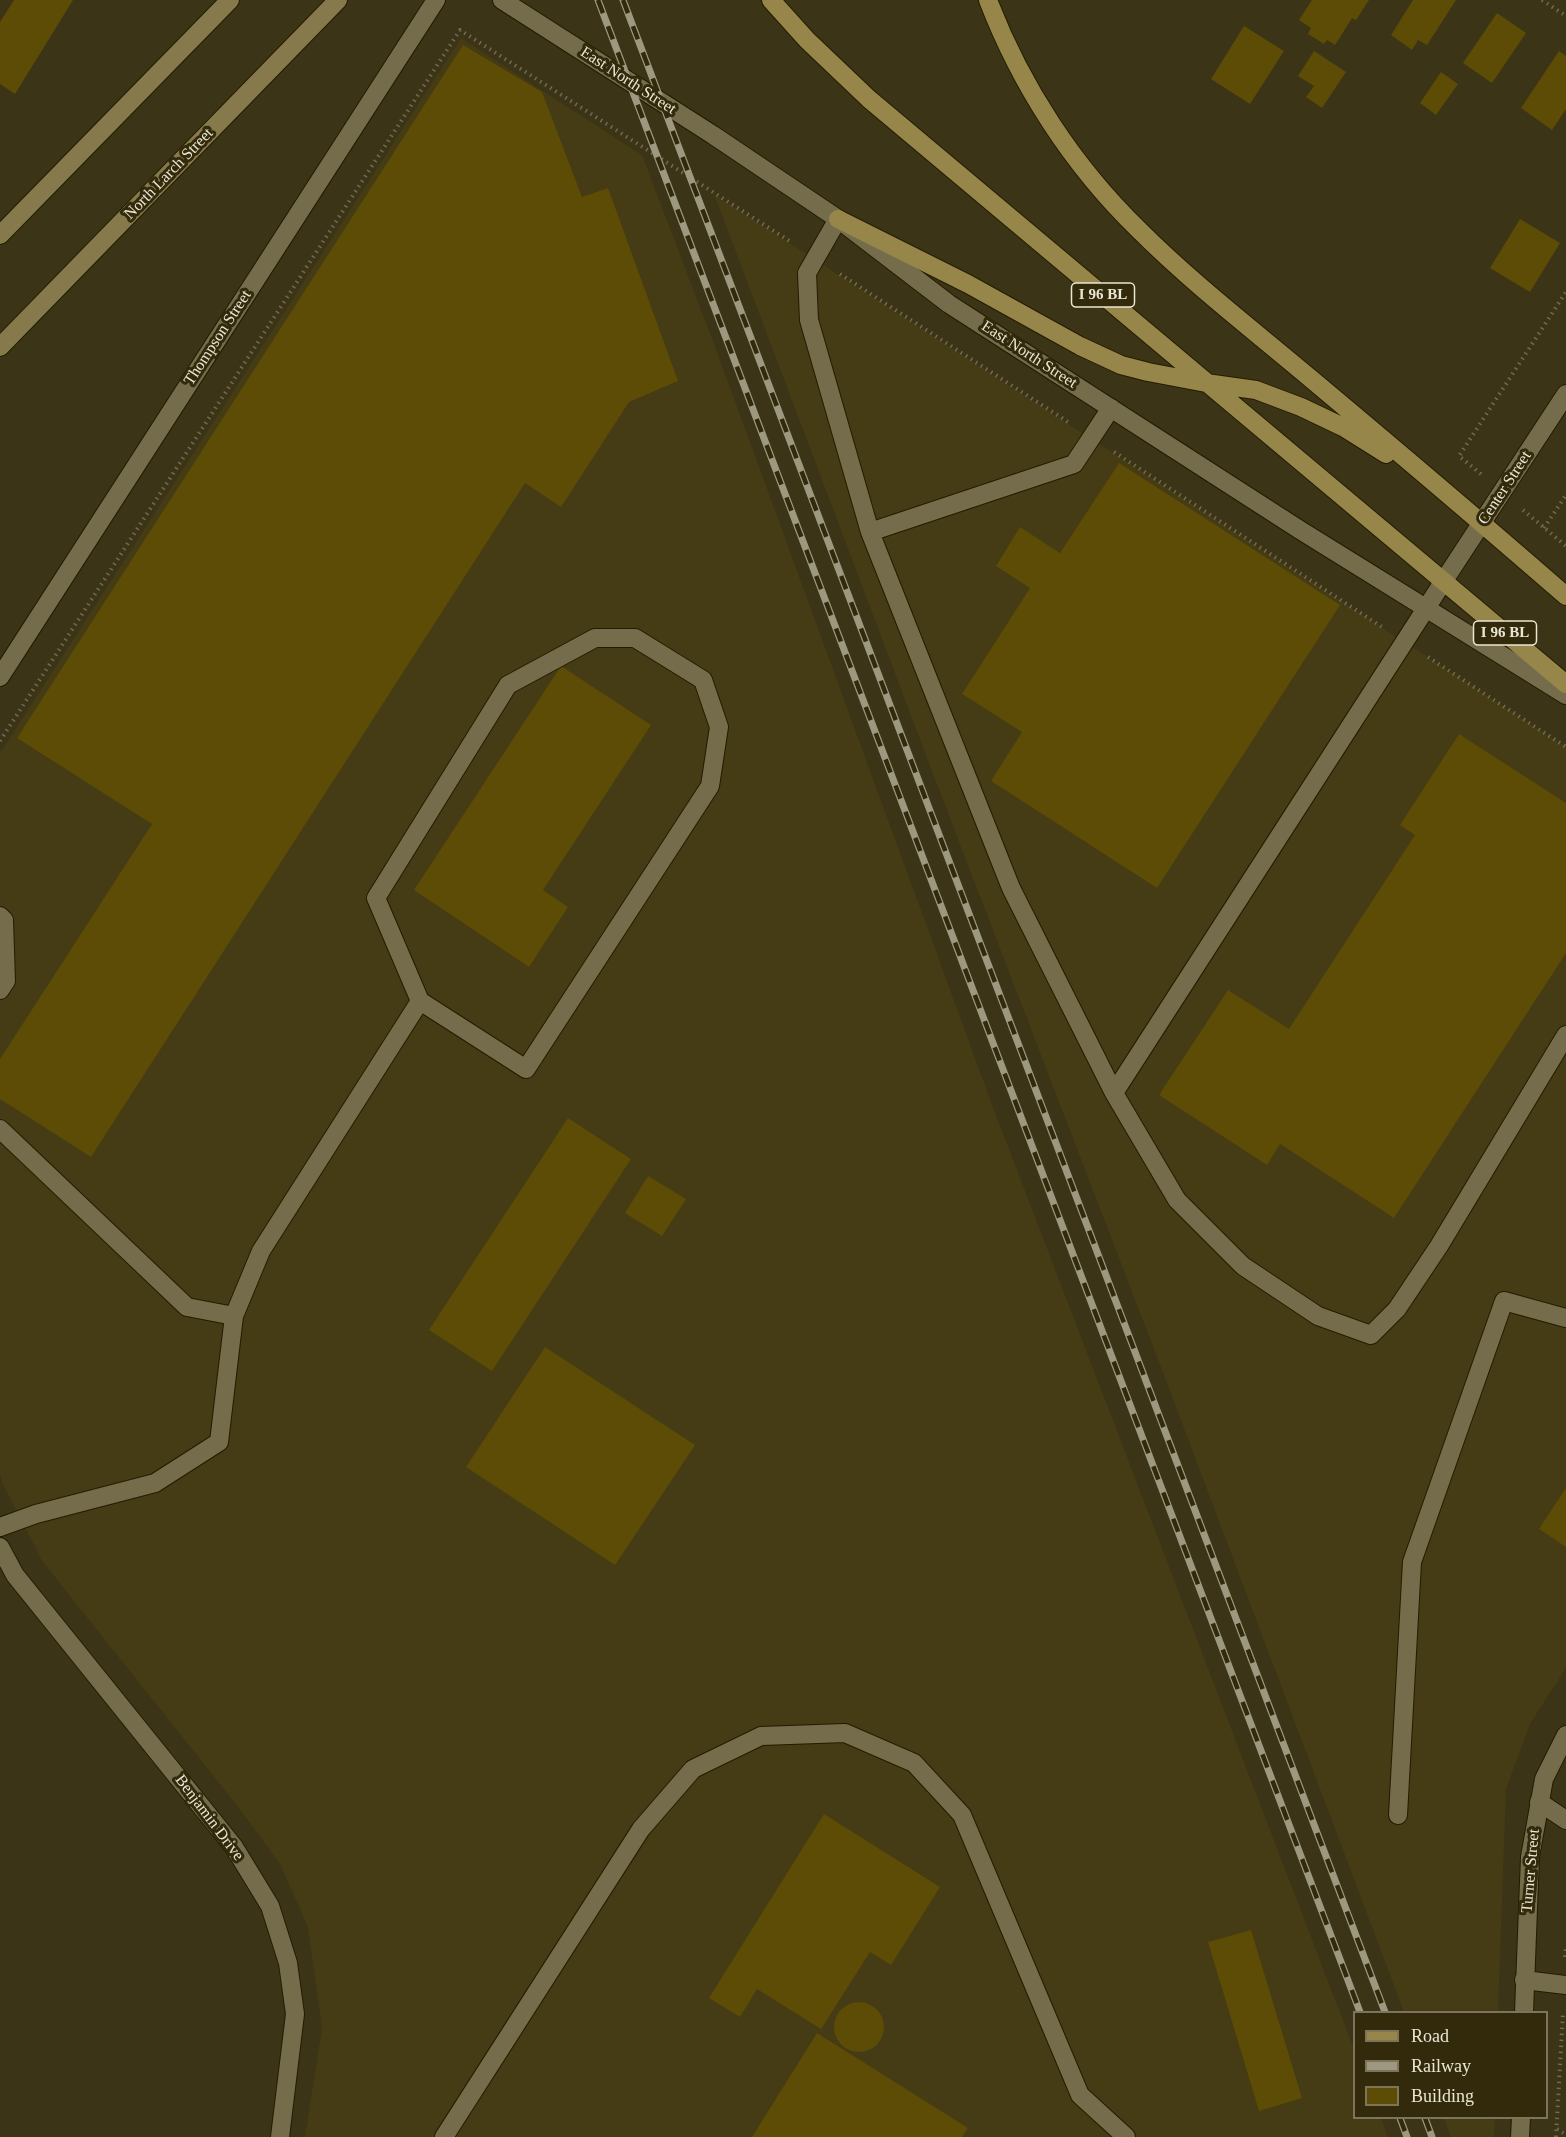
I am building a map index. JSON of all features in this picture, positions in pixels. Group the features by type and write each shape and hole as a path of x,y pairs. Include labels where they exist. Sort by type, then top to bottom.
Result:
{"main road":[{"path":"6,229 230,0"},
{"name":"North Larch Street","path":"0,347 338,0"},
{"name":"I 96 BL","path":"771,0 807,40 869,99 1566,684"},
{"path":"988,0 1000,30 1053,126 1085,170 1138,230 1203,288 1458,502 1566,596"},
{"path":"838,219 968,284 1107,359 1141,371 1256,390 1343,427 1458,502"}],"street":[{"name":"Thompson Street","path":"0,676 436,0"},
{"name":"East North Street","path":"502,0 713,135 838,219 949,304 1299,530 1566,695"},
{"path":"838,219 807,273 809,320 870,532 1011,888 1114,1093 1177,1200 1243,1266 1318,1316 1371,1335 1397,1309 1439,1246 1566,1035"},
{"name":"Center Street","path":"1114,1093 1566,394"},
{"path":"870,532 1074,464 1112,408"},
{"path":"595,638 635,638 703,680 719,727 710,786 526,1069 420,1001 376,898 508,685 595,638"},
{"path":"0,916 4,920 6,981 0,990"},
{"path":"0,1527 36,1514 155,1483 219,1442 234,1316 261,1251 420,1001"},
{"path":"0,1129 187,1307 234,1316"},
{"path":"1398,1815 1412,1562 1504,1301 1566,1318"},
{"name":"Benjamin Drive","path":"0,1547 15,1575 234,1847 270,1906 288,1963 295,2014 280,2137"},
{"path":"444,2137 641,1829 693,1769 761,1736 845,1733 914,1762 962,1815 1080,2095 1126,2137"},
{"name":"Turner Street","path":"1524,2011 1530,1857 1544,1779 1566,1735"},
{"path":"1539,1802 1566,1820"},
{"path":"1524,1980 1565,1985"},
{"path":"1520,2137 1521,2119"}],"path":[{"path":"1542,0 1566,16"},
{"path":"0,741 460,30 816,258 1566,747"},
{"path":"1544,528 1566,495"},
{"path":"1556,2137 1566,1946"},
{"path":"1557,2129 1566,2135"}],"shaded area":[{"path":"461,38 642,155 716,349 994,1110 1353,2046 1353,2119 1381,2119 1388,2137 305,2137 322,2028 308,1927 280,1864 235,1803 42,1561 0,1474 0,753"},
{"path":"714,194 1566,747 1566,1668 1530,1724 1506,1789 1498,2011 1404,2011 1162,1370 941,795"},
{"path":"1444,2119 1495,2119 1494,2137 1451,2137"}],"building":[{"path":"14,0 73,0 15,94 0,84 0,22"},
{"path":"1312,0 1369,0 1356,20 1352,18 1335,45 1327,40 1324,44 1308,34 1311,28 1299,20"},
{"path":"1413,0 1456,0 1427,45 1418,40 1412,50 1391,35"},
{"path":"1497,13 1526,33 1492,83 1463,63"},
{"path":"1244,26 1284,51 1250,104 1211,79"},
{"path":"463,45 542,92 582,197 608,188 678,381 629,402 561,507 525,483 91,1157 0,1099 0,1059 152,824 17,738"},
{"path":"1314,51 1346,72 1322,108 1306,97 1314,86 1298,76"},
{"path":"1559,51 1566,56 1566,109 1552,130 1521,108"},
{"path":"1441,72 1458,84 1436,115 1420,103"},
{"path":"1520,219 1560,243 1530,292 1490,268"},
{"path":"1119,463 1340,605 1157,888 991,781 1022,732 962,694 1030,588 996,566 1020,527 1060,553"},
{"path":"561,666 651,725 543,890 568,907 529,967 414,890"},
{"path":"1459,734 1566,803 1566,953 1394,1218 1280,1144 1267,1165 1159,1095 1228,990 1289,1029 1415,835 1400,825"},
{"path":"568,1118 631,1159 492,1371 429,1330"},
{"path":"648,1176 686,1199 662,1236 625,1213"},
{"path":"545,1347 695,1445 615,1565 466,1467"},
{"path":"1566,1488 1566,1547 1539,1529"},
{"path":"824,1814 940,1887 891,1965 870,1952 821,2029 757,1989 740,2017 709,1998"},
{"path":"1251,1930 1302,2098 1259,2111 1208,1942"},
{"path":"859,2002 873,2006 880,2013 884,2027 880,2041 873,2048 859,2052 845,2048 838,2041 834,2027 838,2013 845,2006"},
{"path":"817,2033 968,2128 962,2137 752,2137"}],"railway":[{"path":"598,0 1360,2011"},
{"path":"623,0 1385,2011"},
{"path":"1400,2119 1407,2137"},
{"path":"1425,2119 1432,2137"}]}
